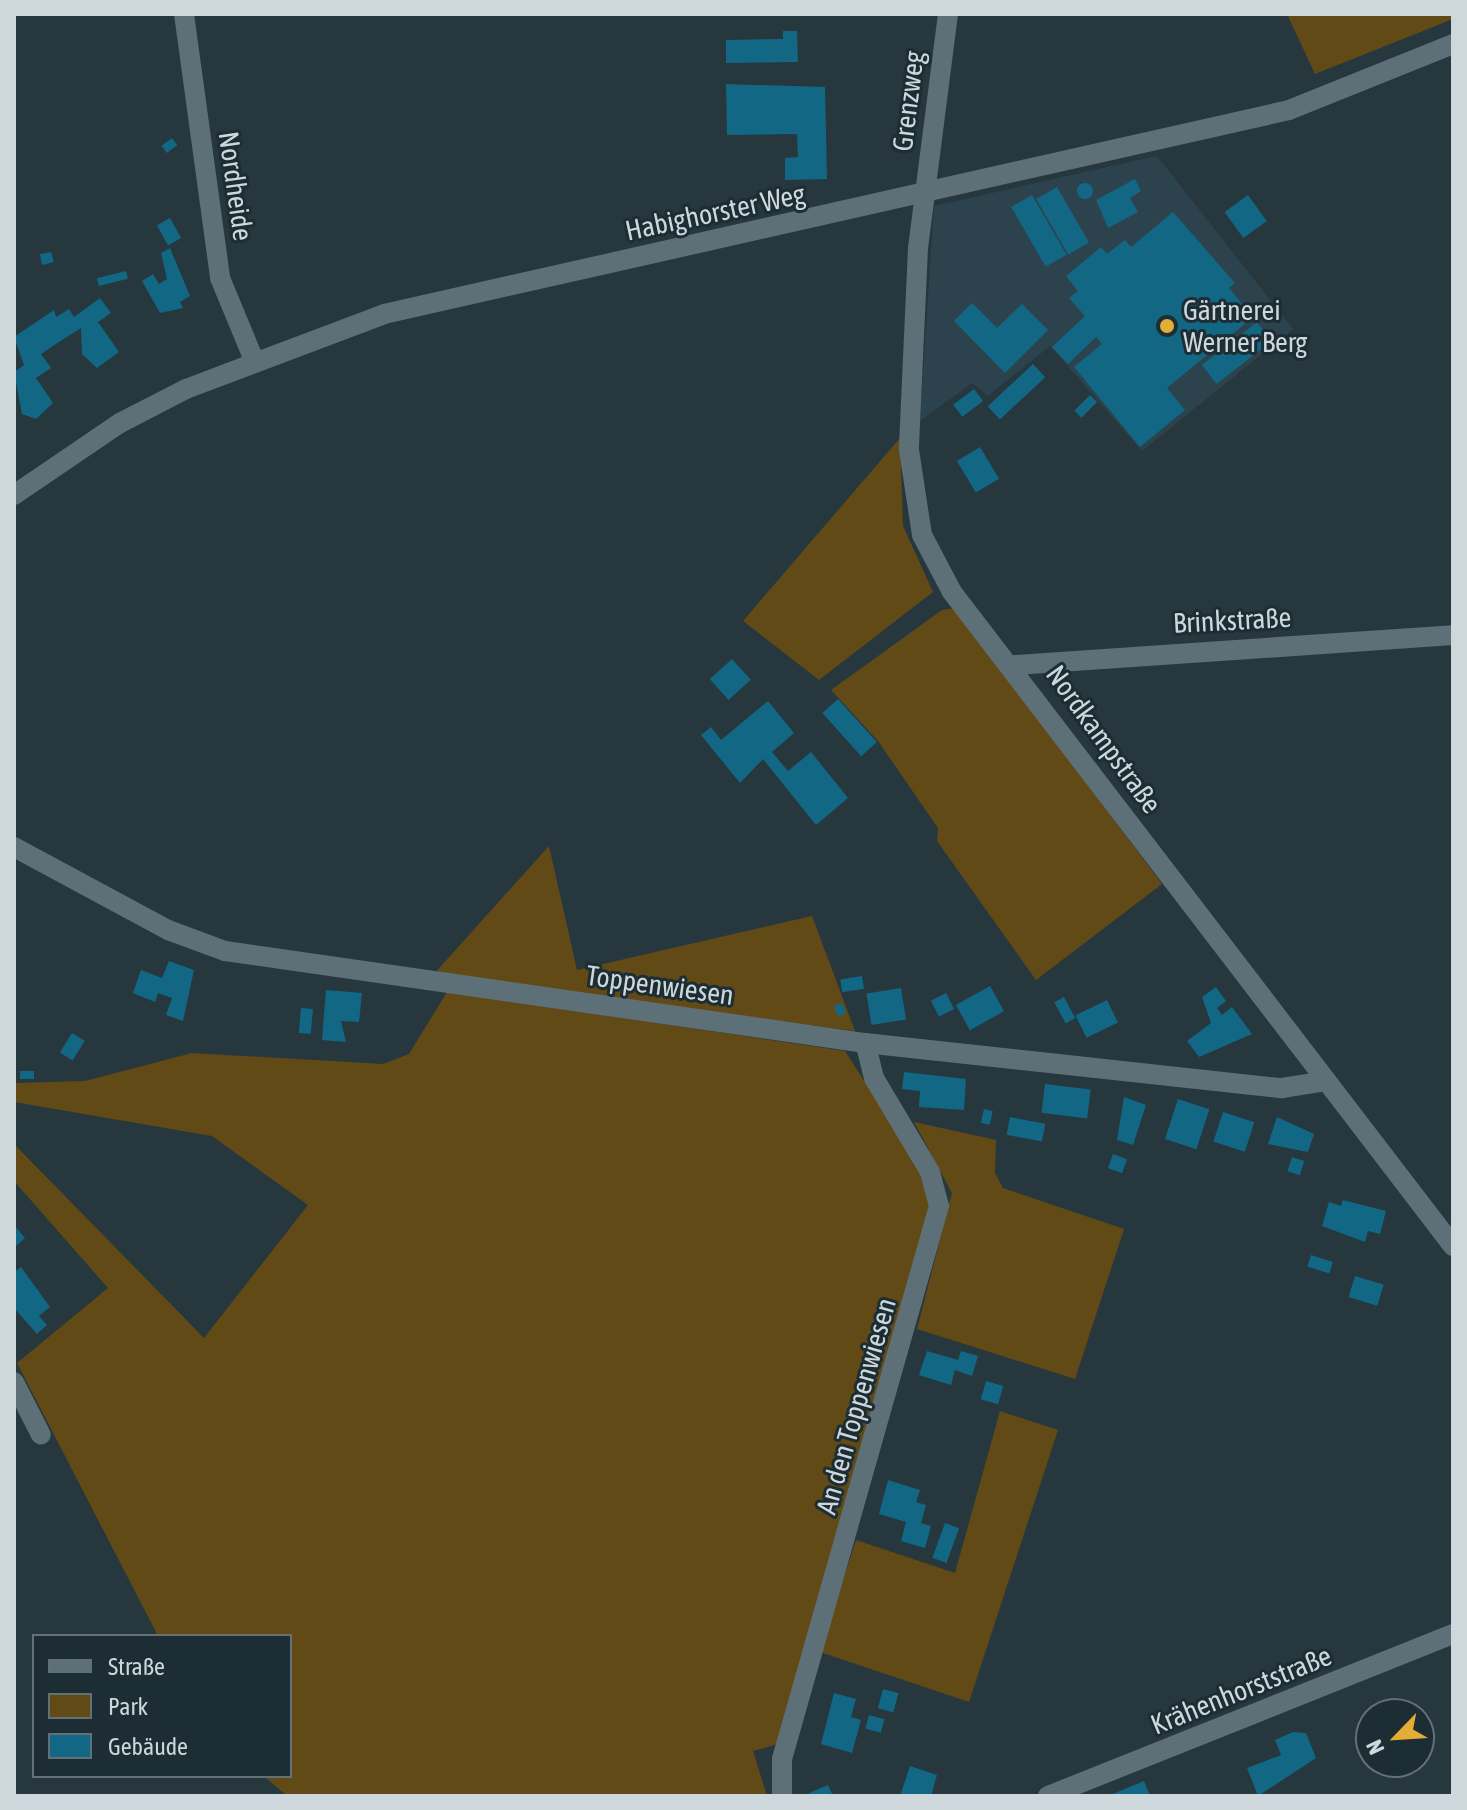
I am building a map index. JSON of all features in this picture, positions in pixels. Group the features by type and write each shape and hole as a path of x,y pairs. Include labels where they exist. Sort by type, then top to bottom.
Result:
{"street":[{"name":"Nordheide","path":"184,14 220,278 254,360"},
{"name":"Grenzweg","path":"924,195 948,14"},
{"name":"Habighorster Weg","path":"14,495 120,423 254,360 384,314 924,195 1289,110 1453,44"},
{"name":"Nordkampstraße","path":"924,195 912,496 936,565 1015,665 1321,1082 1453,1246"},
{"name":"Brinkstraße","path":"1015,665 1453,635"},
{"name":"Toppenwiesen","path":"14,847 168,930 225,951 865,1043 1282,1088 1321,1082"},
{"name":"An den Toppenwiesen","path":"782,1796 782,1759 939,1206 930,1172 874,1078 865,1043"},
{"path":"14,1382 41,1435"},
{"name":"Krähenhorststraße","path":"1048,1796 1453,1634"}],"shaded area":[{"path":"1157,156 1293,329 1142,451 1050,346 988,396 972,383 920,421 934,206"}],"green space":[{"path":"1287,14 1453,14 1453,19 1315,74"},
{"path":"900,438 903,526 933,592 819,680 743,621"},
{"path":"955,608 1162,884 1036,980 937,841 938,828 878,741 831,690 942,610"},
{"path":"549,846 577,970 812,916 855,1031 433,975"},
{"path":"447,992 845,1051 924,1174 931,1201 778,1744 753,1751 767,1796 287,1796 266,1778 292,1778 292,1634 157,1634 17,1363 108,1288 14,1181 14,1144 204,1338 308,1205 212,1136 14,1102 14,1083 85,1081 192,1053 383,1064 409,1054"},
{"path":"914,1122 996,1140 995,1173 1003,1188 1124,1229 1075,1379 917,1329 952,1193"},
{"path":"1000,1411 1058,1430 969,1702 820,1652 856,1540 955,1573"}],"building":[{"path":"783,31 797,31 798,62 726,63 726,40 783,39"},
{"path":"726,84 825,87 827,179 785,180 785,158 798,157 797,134 727,135"},
{"path":"172,138 177,145 167,153 161,146"},
{"path":"1135,179 1141,191 1130,198 1138,212 1108,228 1096,200"},
{"path":"1082,183 1088,183 1093,191 1091,197 1082,199 1077,194 1077,188"},
{"path":"1057,187 1089,242 1068,254 1036,199"},
{"path":"1032,195 1066,255 1046,267 1011,207"},
{"path":"1248,195 1267,221 1243,238 1225,212"},
{"name":"Gärtnerei Werner Berg","path":"1173,212 1235,283 1229,288 1253,317 1167,388 1185,410 1140,447 1074,367 1102,344 1096,337 1068,364 1052,347 1085,316 1069,298 1078,291 1066,276 1101,247 1107,254 1125,240 1131,247"},
{"path":"170,218 181,238 168,245 157,225"},
{"path":"170,248 190,296 180,302 183,308 160,313 142,281 153,274 159,284 167,279 161,253"},
{"path":"51,252 54,262 42,265 40,254"},
{"path":"126,271 128,279 99,286 97,278"},
{"path":"100,298 111,313 98,322 119,352 97,368 82,354 81,328 59,342 41,354 51,368 36,378 53,403 36,419 22,414 14,372 24,365 14,337 54,310 56,317 69,309 74,317"},
{"path":"972,303 997,328 1022,304 1048,330 1005,373 954,321"},
{"path":"1257,322 1272,341 1217,384 1202,365"},
{"path":"1033,364 1045,377 1000,419 988,406"},
{"path":"974,389 983,401 962,417 953,405"},
{"path":"1090,395 1097,402 1082,418 1074,411"},
{"path":"980,447 999,479 976,493 957,461"},
{"path":"732,659 751,680 728,700 710,679"},
{"path":"838,699 877,742 861,756 822,713"},
{"path":"768,701 794,733 772,752 788,771 811,752 848,798 816,825 763,759 740,783 701,735 711,727 721,740"},
{"path":"169,961 194,970 183,1021 166,1015 172,998 158,993 155,1002 133,993 141,970 162,978"},
{"path":"862,976 864,989 842,992 840,979"},
{"path":"990,986 1004,1011 970,1030 956,1005"},
{"path":"1216,987 1226,1001 1217,1008 1222,1015 1232,1007 1252,1034 1199,1057 1187,1041 1211,1023 1202,997"},
{"path":"901,988 906,1020 871,1025 866,993"},
{"path":"326,990 362,993 359,1022 341,1021 346,1042 322,1040"},
{"path":"946,993 954,1009 939,1017 931,1001"},
{"path":"1064,997 1075,1018 1066,1023 1054,1002"},
{"path":"1107,1000 1118,1022 1087,1038 1076,1015"},
{"path":"842,1003 846,1013 838,1017 834,1006"},
{"path":"301,1008 313,1009 311,1034 299,1033"},
{"path":"72,1033 85,1041 73,1060 60,1053"},
{"path":"20,1071 34,1071 34,1079 20,1079"},
{"path":"904,1072 966,1079 964,1110 919,1107 920,1091 902,1089"},
{"path":"1045,1084 1091,1090 1087,1118 1041,1113"},
{"path":"1124,1097 1146,1105 1133,1145 1117,1140"},
{"path":"1178,1099 1209,1109 1196,1149 1165,1139"},
{"path":"984,1109 993,1111 990,1125 981,1123"},
{"path":"1223,1112 1254,1122 1245,1152 1213,1141"},
{"path":"1010,1117 1045,1124 1042,1142 1007,1135"},
{"path":"1277,1117 1314,1134 1308,1152 1268,1144"},
{"path":"1113,1154 1127,1159 1122,1173 1108,1168"},
{"path":"1292,1157 1304,1161 1300,1175 1287,1171"},
{"path":"1343,1200 1386,1211 1380,1234 1368,1231 1365,1242 1322,1226 1329,1202 1341,1206"},
{"path":"14,1225 25,1238 16,1246 14,1243"},
{"path":"1311,1255 1333,1262 1329,1274 1307,1266"},
{"path":"21,1267 50,1307 39,1316 47,1325 37,1334 14,1308 14,1272"},
{"path":"1355,1276 1384,1285 1377,1306 1349,1297"},
{"path":"927,1351 958,1360 961,1351 978,1356 972,1376 955,1370 951,1385 919,1375"},
{"path":"986,1381 1003,1386 998,1404 981,1399"},
{"path":"888,1480 920,1490 916,1502 926,1505 921,1523 931,1526 925,1548 901,1541 906,1522 879,1514"},
{"path":"945,1523 959,1528 946,1563 932,1558"},
{"path":"883,1689 898,1693 893,1712 878,1708"},
{"path":"834,1693 856,1699 851,1717 861,1720 852,1753 821,1744"},
{"path":"869,1715 884,1719 881,1733 865,1729"},
{"path":"1293,1732 1306,1733 1316,1758 1258,1796 1247,1768 1281,1755 1275,1740"},
{"path":"910,1766 937,1775 931,1796 900,1796"},
{"path":"1144,1781 1150,1796 1108,1796"},
{"path":"828,1785 833,1796 811,1796 809,1793"}],"place":[{"name":"Gärtnerei Werner Berg","path":"1167,326"}]}
